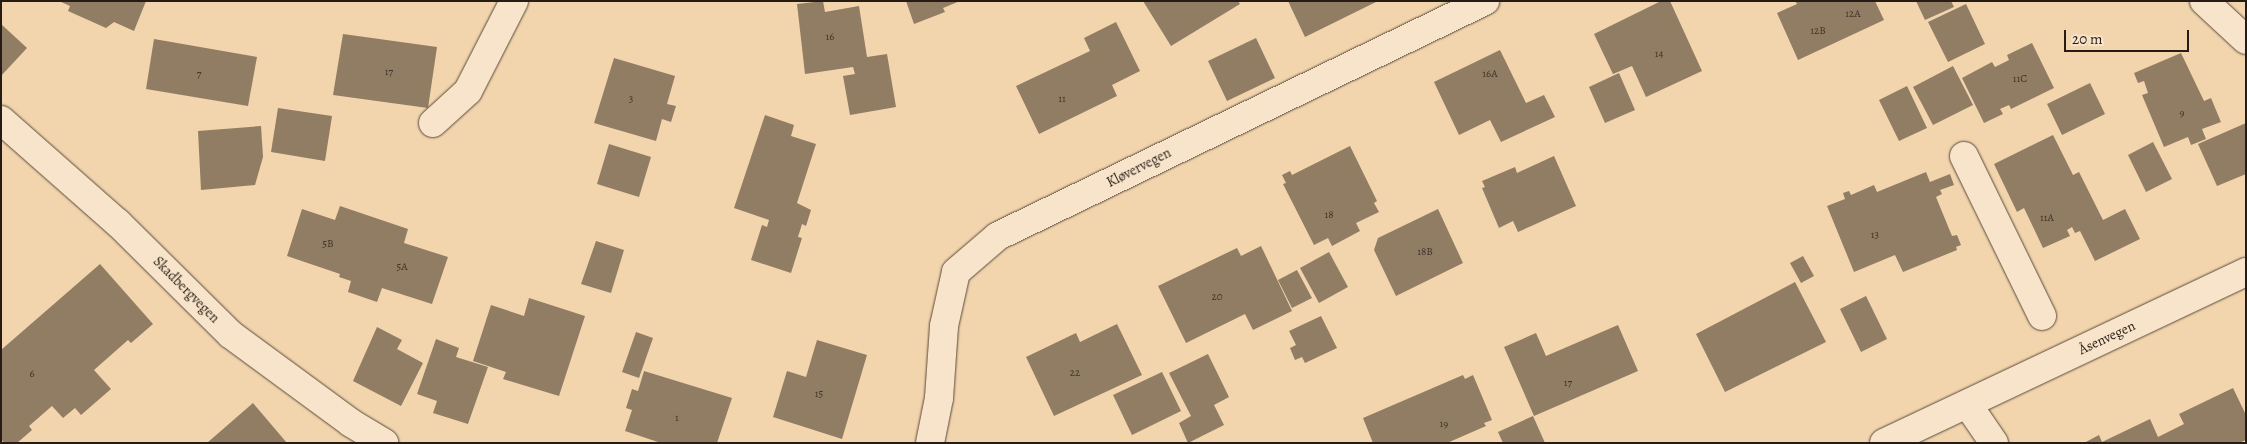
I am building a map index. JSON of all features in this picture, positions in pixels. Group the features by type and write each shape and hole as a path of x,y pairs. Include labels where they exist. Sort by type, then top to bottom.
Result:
{"street":[{"path":"433,123 453,109 468,91 514,1"},
{"name":"Kløvervegen","path":"930,443 939,398 944,326 956,272 998,236 1485,1"},
{"path":"2204,1 2246,40"},
{"name":"Skadbergvegen","path":"1,120 118,223 230,334 351,423 384,443"},
{"path":"1964,156 2042,316"},
{"name":"Åsenvegen","path":"1884,443 1968,405 2246,272"},
{"path":"1968,405 1994,443"}],"building":[{"path":"59,1 146,1 134,31 114,22 106,28 68,11 70,6"},
{"path":"823,1 825,12 859,6 867,57 887,54 896,107 850,115 843,76 855,74 853,67 805,74 797,4"},
{"path":"906,1 960,1 943,8 945,12 914,24"},
{"path":"1143,1 1238,1 1240,4 1171,46"},
{"path":"1288,1 1378,1 1305,37"},
{"path":"1661,1 1670,1 1702,71 1646,97 1632,66 1613,74 1594,34"},
{"path":"1795,1 1875,1 1884,20 1798,60 1777,13 1797,4"},
{"path":"1916,1 1951,1 1954,7 1925,20"},
{"path":"1966,4 1985,44 1948,62 1928,22"},
{"path":"1116,22 1140,71 1112,85 1117,96 1039,134 1016,86 1090,51 1084,38"},
{"path":"1,24 27,48 1,76"},
{"path":"343,34 437,47 428,108 333,95"},
{"path":"1256,38 1275,78 1227,101 1208,61"},
{"path":"154,39 257,57 248,106 146,89"},
{"path":"2032,43 2054,88 2011,109 2009,105 2000,109 2003,114 1984,123 1962,78 1992,62 1995,67 2009,60 2007,55"},
{"path":"1500,50 1526,103 1544,95 1555,117 1501,142 1490,120 1459,135 1434,82"},
{"path":"2181,53 2204,101 2211,98 2221,122 2202,129 2206,139 2191,145 2188,137 2164,147 2142,95 2148,93 2144,81 2138,83 2134,73"},
{"path":"614,58 675,76 667,104 676,106 671,122 662,119 656,141 594,123"},
{"path":"1953,66 1973,105 1933,125 1913,87"},
{"path":"1619,73 1635,110 1605,123 1589,87"},
{"path":"2090,83 2105,114 2062,135 2047,104"},
{"path":"1907,86 1927,128 1899,141 1879,100"},
{"path":"278,108 332,116 325,161 271,152"},
{"path":"765,115 794,125 791,136 816,144 797,203 811,210 806,226 802,224 798,237 802,238 791,273 751,260 762,225 767,227 769,220 734,208"},
{"path":"2246,123 2246,174 2217,186 2198,144"},
{"path":"261,126 263,157 255,185 201,190 198,131"},
{"path":"2053,135 2073,175 2079,172 2103,220 2125,209 2140,239 2095,261 2080,231 2075,233 2072,227 2067,230 2070,236 2043,248 2024,208 2017,212 1994,164"},
{"path":"2153,142 2172,179 2146,192 2128,155"},
{"path":"609,144 651,157 639,197 597,184"},
{"path":"1350,146 1377,201 1374,203 1379,212 1356,223 1360,231 1332,246 1328,238 1314,245 1283,184 1286,183 1282,175 1290,171 1292,175"},
{"path":"1554,156 1576,206 1518,232 1513,221 1499,228 1482,188 1485,187 1482,181 1515,167 1517,173"},
{"path":"1926,172 1930,182 1950,174 1954,185 1940,190 1942,194 1936,197 1952,236 1957,235 1961,245 1956,247 1957,250 1903,272 1895,255 1854,272 1827,206 1845,199 1843,193 1849,191 1851,195 1874,185 1877,192"},
{"path":"340,206 408,229 404,243 448,257 432,304 382,288 377,302 348,292 351,281 339,277 340,274 287,256 302,209 335,220"},
{"path":"1438,209 1463,263 1396,296 1374,250 1378,238"},
{"path":"596,241 624,250 611,293 581,284"},
{"path":"1261,246 1292,311 1253,330 1245,314 1186,343 1158,286 1237,248 1241,256"},
{"path":"1329,252 1348,287 1319,303 1300,268"},
{"path":"1803,256 1814,276 1801,283 1790,263"},
{"path":"100,264 153,324 131,343 128,340 94,370 111,389 81,415 75,408 63,418 52,406 29,426 32,430 17,443 4,443 1,439 1,350"},
{"path":"1297,270 1312,298 1292,308 1278,280"},
{"path":"1795,282 1826,342 1725,392 1696,334"},
{"path":"1866,296 1887,339 1861,352 1840,309"},
{"path":"529,298 585,316 559,396 503,379 506,372 473,361 491,305 524,316"},
{"path":"1321,316 1337,348 1305,363 1302,357 1295,360 1290,348 1296,345 1289,331"},
{"path":"1117,324 1142,375 1054,416 1026,357 1076,333 1080,342"},
{"path":"1618,325 1638,371 1534,416 1504,347 1536,333 1546,356"},
{"path":"377,327 402,340 397,349 423,363 401,406 353,381"},
{"path":"636,332 653,338 639,378 622,372"},
{"path":"436,339 459,348 456,357 488,367 468,424 433,413 437,401 417,394"},
{"path":"817,340 867,355 842,439 773,417 787,371 806,377"},
{"path":"1208,354 1229,397 1214,405 1224,425 1188,443 1179,423 1191,416 1169,373"},
{"path":"644,371 732,398 717,443 661,443 625,431 632,410 626,408 632,389 638,391"},
{"path":"1162,372 1181,411 1132,435 1113,395"},
{"path":"1463,375 1465,379 1473,375 1492,420 1484,423 1486,426 1447,443 1373,443 1363,418"},
{"path":"2233,388 2246,415 2246,440 2239,443 2084,443 2099,435 2102,442 2150,419 2158,437 2184,424 2179,414"},
{"path":"253,403 287,443 207,443"},
{"path":"1533,416 1545,443 1503,443 1498,432"}]}
